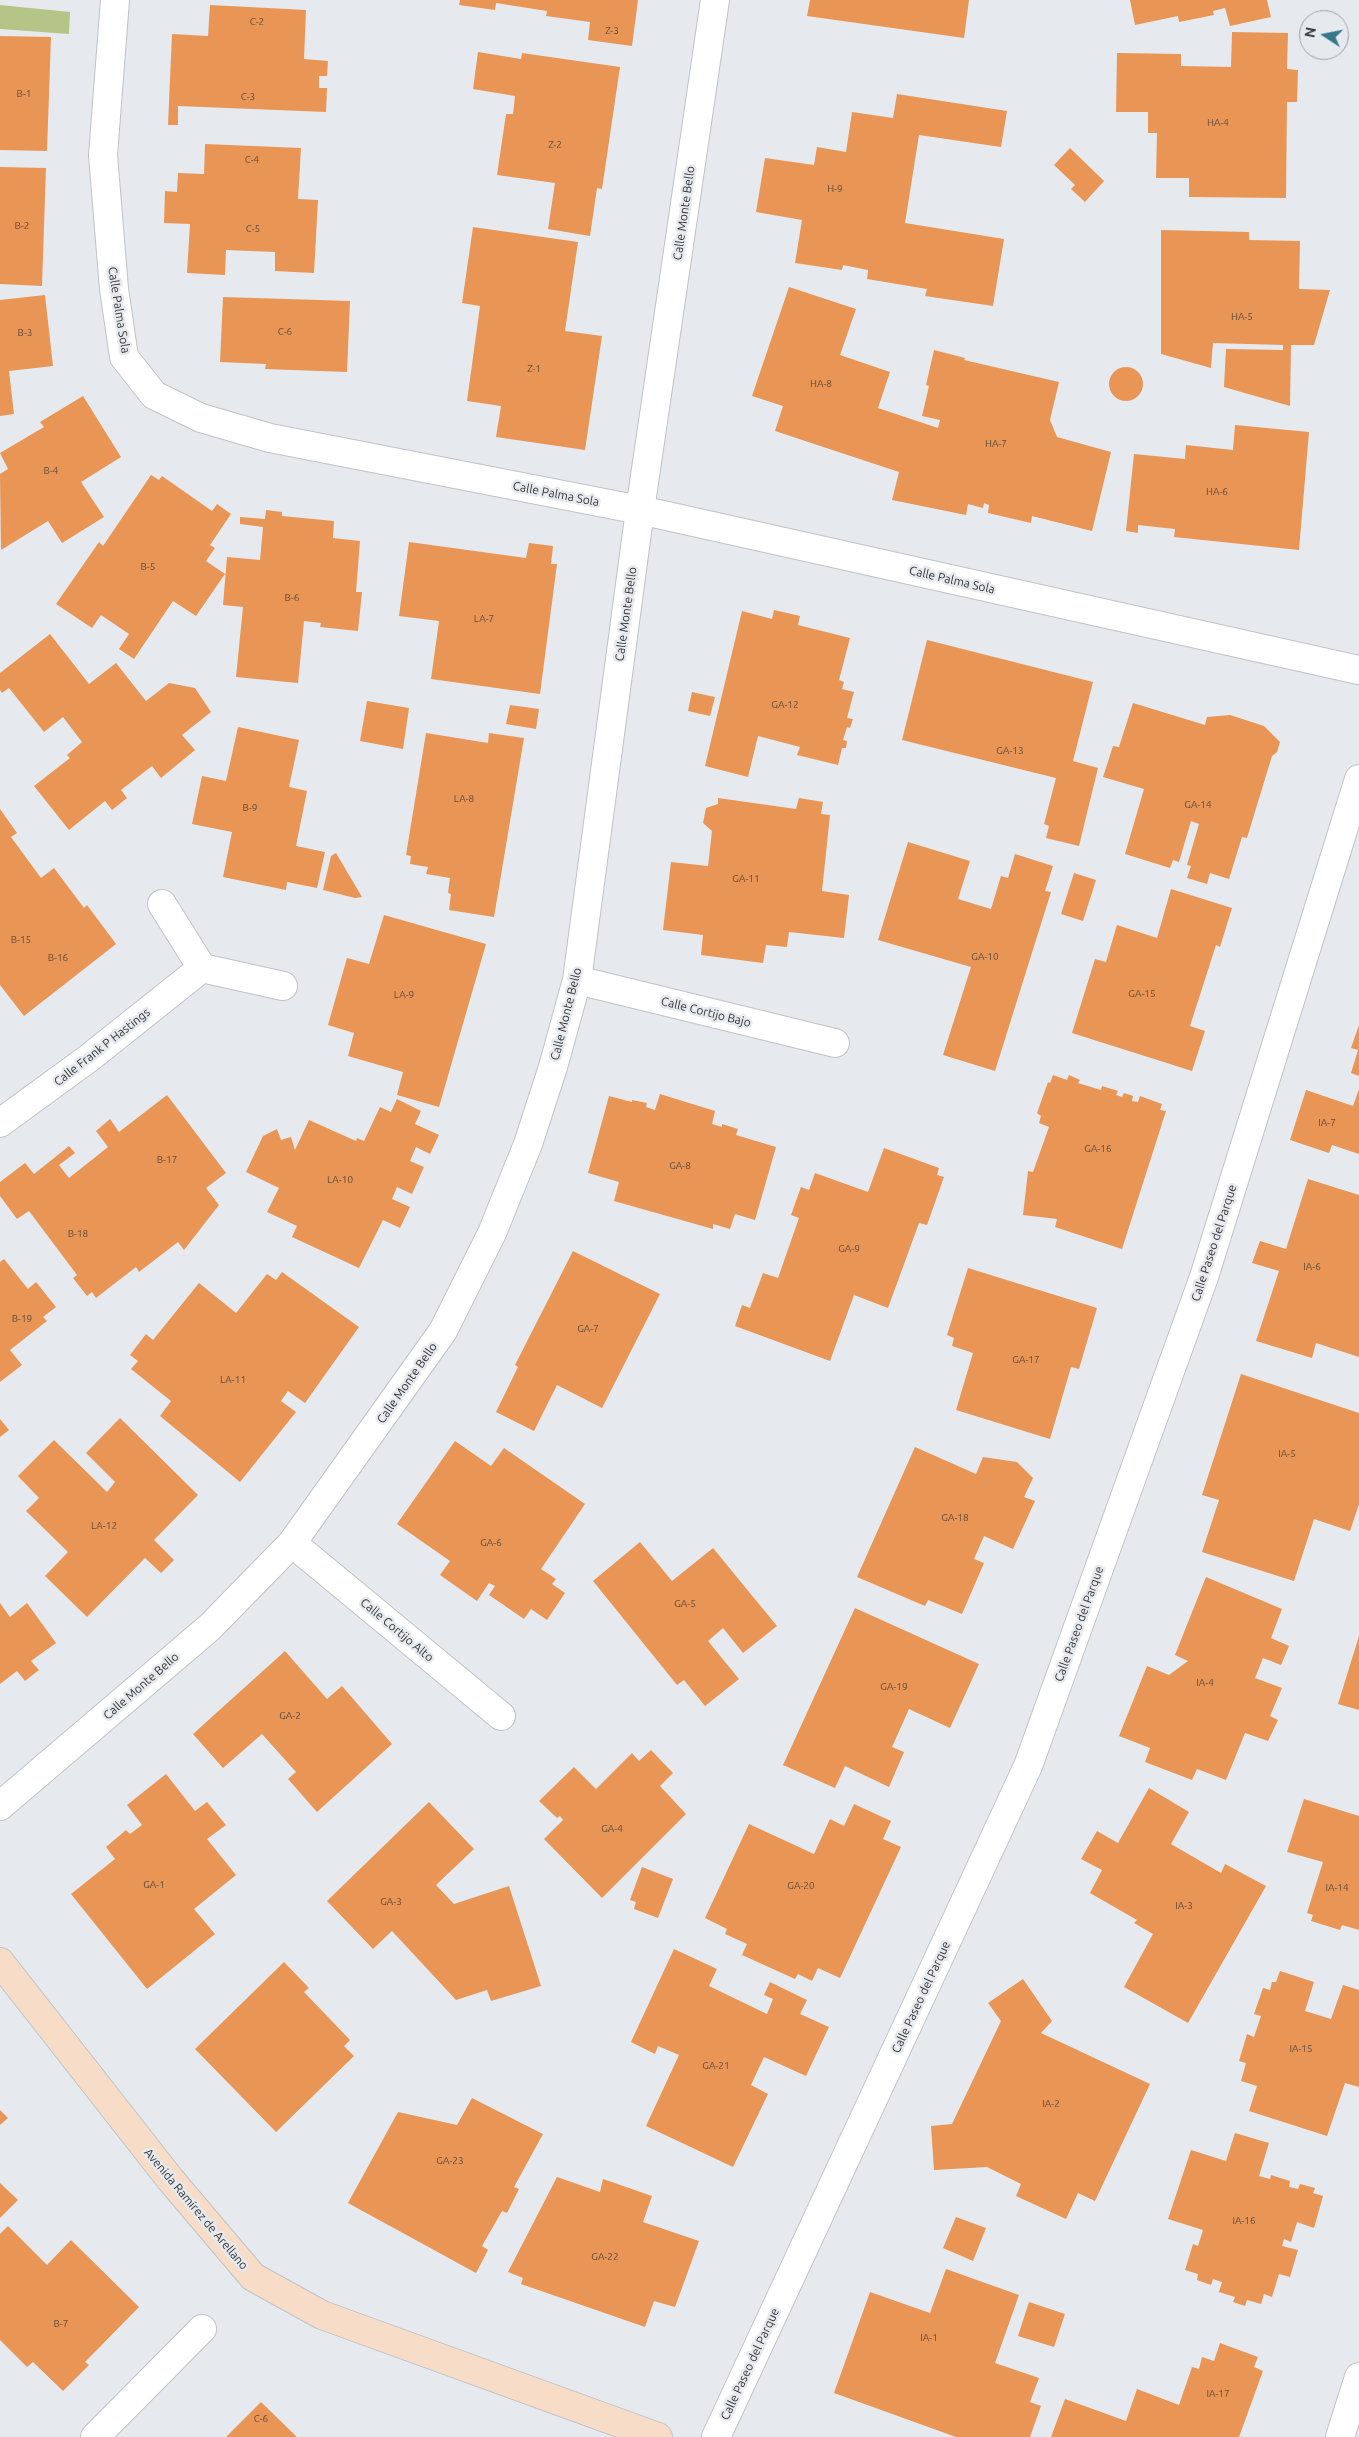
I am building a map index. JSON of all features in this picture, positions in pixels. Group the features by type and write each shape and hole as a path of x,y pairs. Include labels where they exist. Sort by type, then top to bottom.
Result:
{"street":[{"name":"Calle Palma Sola","path":"115,0 103,155 114,289 124,357 154,395 201,418 270,438 640,510 1359,670"},
{"name":"Calle Monte Bello","path":"0,1806 210,1627 292,1543 444,1331 492,1234 528,1144 553,1067 576,980 640,510 715,0"},
{"name":"Calle Paseo del Parque","path":"716,2437 1028,1766 1204,1277 1359,780"},
{"path":"162,904 202,968 284,986"},
{"name":"Calle Frank P Hastings","path":"0,1123 89,1058 202,968"},
{"name":"Calle Cortijo Bajo","path":"576,980 834,1044"},
{"name":"Calle Cortijo Alto","path":"292,1543 501,1716"},
{"name":"Avenida Ramírez de Arellano","path":"0,1962 170,2179 253,2277 322,2315 658,2437"},
{"path":"96,2437 202,2329"},
{"path":"1340,2437 1359,2377"}],"green space":[{"path":"0,5 70,12 69,34 0,29"}],"building":[{"path":"460,0 638,0 632,46 588,40 590,22 546,16 547,11 496,3 495,10 459,5"},
{"path":"810,0 969,0 964,38 807,16"},
{"path":"1130,0 1267,0 1271,17 1230,26 1225,8 1213,11 1214,15 1179,22 1178,16 1135,25"},
{"path":"210,5 306,10 304,59 328,61 327,76 319,76 319,88 327,88 326,112 178,106 178,125 168,125 172,34 208,36"},
{"path":"1232,32 1288,33 1287,69 1298,70 1297,102 1287,102 1286,198 1189,197 1189,178 1156,178 1157,133 1148,133 1148,112 1116,112 1117,53 1181,54 1181,66 1231,67"},
{"path":"0,36 51,37 47,151 0,150"},
{"path":"478,52 521,59 522,53 620,67 602,189 597,188 590,236 548,229 555,183 497,175 506,114 513,114 515,96 473,89"},
{"path":"897,94 1007,111 1001,147 919,135 905,223 1004,239 993,306 925,296 927,289 867,279 868,270 843,265 842,270 795,263 802,220 756,212 765,158 814,165 817,147 846,152 852,112 893,118"},
{"path":"205,144 301,148 298,199 318,200 314,273 275,271 275,252 226,250 225,275 187,273 190,224 164,223 165,191 177,192 178,173 204,174"},
{"path":"1070,148 1104,181 1085,202 1071,189 1075,185 1054,165"},
{"path":"0,167 46,168 42,286 0,284"},
{"path":"473,227 578,242 565,331 602,336 585,450 496,437 501,406 467,401 480,306 462,303"},
{"path":"1161,230 1249,232 1249,240 1300,241 1299,289 1330,290 1314,345 1291,345 1290,406 1224,387 1226,349 1283,350 1283,345 1213,343 1211,368 1161,354"},
{"path":"789,287 856,309 840,355 890,372 878,408 938,428 940,420 922,416 929,386 926,385 934,350 965,358 964,360 1059,382 1050,420 1057,437 1111,452 1092,531 1032,516 1031,523 988,513 989,505 984,503 983,508 968,504 966,515 892,500 899,472 775,431 783,406 752,396"},
{"path":"45,295 53,366 9,371 14,414 0,416 0,300"},
{"path":"223,297 350,301 347,372 265,369 266,364 220,362"},
{"path":"1126,367 1133,368 1138,372 1142,377 1142,391 1138,396 1133,400 1126,401 1119,400 1114,396 1110,391 1109,384 1110,377 1114,372 1119,368"},
{"path":"83,396 121,457 81,482 104,517 62,543 48,521 1,550 0,474 8,469 0,453 44,427 40,422"},
{"path":"1235,425 1309,432 1299,550 1174,537 1175,529 1138,525 1138,533 1126,531 1134,454 1185,459 1186,445 1233,450"},
{"path":"151,475 159,480 162,476 212,511 217,504 231,514 210,545 215,548 206,561 225,574 196,616 173,601 134,659 119,649 129,634 101,615 92,628 56,604 99,542 103,546"},
{"path":"266,510 282,512 282,516 334,521 333,538 360,541 356,592 362,592 358,631 320,627 321,623 304,621 298,683 236,677 243,607 223,605 227,557 260,560 263,527 240,524 240,517 265,519"},
{"path":"409,542 526,558 529,543 553,546 551,564 557,564 540,694 431,679 439,621 399,616"},
{"path":"774,610 800,616 798,625 850,638 839,680 844,682 842,689 854,692 847,718 853,719 850,728 847,727 843,740 847,741 846,748 842,748 838,765 797,755 800,747 758,736 748,777 705,766 742,611 772,619"},
{"path":"50,634 89,684 116,663 146,701 169,683 195,688 211,712 182,735 195,750 161,778 152,766 121,790 127,798 112,810 105,801 69,830 34,786 70,758 67,755 82,742 63,717 44,732 9,688 2,693 0,690 0,673"},
{"path":"927,640 1093,682 1073,761 1098,768 1079,846 1046,838 1049,826 1044,824 1056,778 902,740"},
{"path":"692,692 715,697 710,716 688,711"},
{"path":"367,701 409,708 403,749 360,741"},
{"path":"1133,703 1205,725 1207,717 1230,715 1264,726 1280,742 1277,752 1272,756 1247,838 1242,837 1229,879 1210,873 1207,884 1187,878 1191,866 1187,865 1199,824 1191,821 1179,862 1173,860 1170,868 1125,854 1144,789 1103,777 1113,746 1119,747"},
{"path":"510,705 539,709 536,729 506,724"},
{"path":"238,727 299,740 289,787 307,791 296,846 325,852 317,888 287,882 286,890 223,877 232,832 192,824 202,776 226,781"},
{"path":"426,733 488,743 489,733 524,738 494,917 449,910 451,894 448,893 450,878 426,874 428,867 410,864 411,856 406,855"},
{"path":"718,798 796,809 799,798 823,802 821,814 830,815 822,891 849,895 844,938 789,932 787,947 766,945 763,963 701,955 703,935 663,930 671,862 708,866 712,831 703,823 706,808 718,804"},
{"path":"0,809 17,833 11,837 41,878 54,868 84,908 87,905 116,944 24,1016 0,985"},
{"path":"908,842 970,861 958,899 991,909 1001,876 1008,878 1015,854 1053,866 1045,891 1051,892 995,1071 943,1055 971,967 878,940"},
{"path":"336,853 362,897 355,898 323,890 331,856"},
{"path":"1074,873 1096,880 1083,921 1061,914"},
{"path":"1171,889 1232,908 1220,947 1216,945 1190,1026 1205,1031 1192,1071 1072,1033 1095,959 1106,962 1117,925 1157,938"},
{"path":"384,915 486,944 439,1107 397,1095 403,1072 348,1056 354,1033 328,1025 347,958 369,964"},
{"path":"1359,1025 1359,1076 1351,1073 1358,1050 1351,1048"},
{"path":"1053,1075 1067,1080 1069,1075 1080,1080 1078,1083 1101,1090 1102,1086 1118,1091 1116,1095 1122,1097 1124,1093 1133,1096 1132,1101 1138,1102 1140,1096 1162,1104 1160,1110 1166,1111 1122,1249 1055,1227 1057,1219 1023,1215 1028,1171 1033,1172 1049,1127 1039,1123 1041,1116 1037,1113 1048,1082 1050,1083"},
{"path":"1359,1089 1359,1154 1332,1145 1329,1153 1290,1140 1306,1090 1353,1106"},
{"path":"660,1094 715,1111 712,1124 722,1127 722,1124 738,1129 736,1135 776,1147 755,1220 735,1214 730,1229 713,1224 713,1229 614,1201 619,1182 588,1173 609,1096 632,1102 632,1100 647,1103 646,1107 655,1110"},
{"path":"167,1095 226,1173 206,1188 219,1205 184,1250 178,1242 139,1272 136,1267 96,1298 92,1292 87,1296 73,1278 77,1275 29,1211 17,1219 0,1196 0,1182 25,1163 34,1174 69,1146 75,1153 59,1165 69,1178 108,1147 96,1131 110,1119 119,1132"},
{"path":"397,1099 421,1111 415,1124 439,1135 430,1154 416,1147 410,1161 424,1167 412,1194 397,1187 392,1199 410,1207 400,1228 383,1220 359,1268 292,1237 297,1226 267,1212 279,1188 246,1172 263,1136 277,1129 281,1140 291,1137 295,1150 309,1120 356,1141 357,1138 364,1141 380,1107 391,1112"},
{"path":"884,1148 939,1168 937,1175 944,1177 927,1225 919,1223 888,1308 854,1295 830,1361 735,1326 742,1305 750,1308 763,1273 778,1278 799,1218 791,1215 801,1187 809,1190 815,1173 868,1192"},
{"path":"1308,1179 1359,1195 1359,1357 1316,1343 1312,1358 1256,1341 1279,1271 1252,1263 1260,1241 1286,1249"},
{"path":"573,1251 660,1294 602,1408 557,1385 534,1431 496,1412 518,1367 515,1365"},
{"path":"4,1259 28,1289 36,1282 56,1307 43,1317 47,1321 10,1350 22,1365 0,1382 0,1262"},
{"path":"968,1268 1097,1308 1079,1369 1071,1367 1050,1439 956,1410 973,1353 952,1346 954,1338 947,1335"},
{"path":"282,1272 359,1327 305,1403 288,1391 281,1401 296,1412 240,1482 160,1416 171,1401 131,1369 138,1361 130,1355 146,1334 153,1340 199,1283 236,1313 267,1274 276,1280"},
{"path":"1241,1374 1359,1413 1359,1504 1350,1531 1314,1519 1294,1581 1202,1552 1219,1500 1202,1495"},
{"path":"120,1418 198,1495 154,1540 174,1560 161,1573 145,1558 87,1617 45,1576 68,1552 26,1511 39,1498 18,1476 54,1440 107,1492 115,1482 86,1453"},
{"path":"0,1419 9,1430 0,1437"},
{"path":"455,1441 491,1466 504,1448 585,1504 541,1569 556,1579 552,1584 565,1593 547,1620 531,1609 524,1619 489,1595 495,1586 489,1583 477,1601 440,1575 450,1561 397,1524"},
{"path":"915,1447 976,1474 983,1457 1017,1462 1033,1478 1024,1497 1035,1501 1013,1549 984,1536 974,1559 984,1563 962,1614 928,1600 925,1606 857,1577"},
{"path":"640,1542 672,1581 713,1548 777,1626 743,1653 723,1628 708,1641 739,1679 705,1706 684,1680 677,1685 593,1581"},
{"path":"1206,1577 1282,1609 1271,1638 1289,1646 1281,1665 1263,1658 1255,1678 1282,1688 1270,1716 1278,1720 1268,1741 1245,1733 1226,1780 1197,1769 1192,1780 1145,1762 1150,1748 1119,1736 1147,1666 1169,1675 1188,1661 1175,1655"},
{"path":"0,1603 10,1617 27,1603 56,1643 31,1661 39,1670 25,1681 17,1671 0,1684"},
{"path":"855,1608 979,1664 950,1728 909,1709 892,1747 904,1752 889,1787 845,1766 835,1788 783,1765"},
{"path":"1359,1636 1359,1710 1338,1704"},
{"path":"285,1651 327,1699 342,1686 392,1744 317,1812 288,1779 296,1772 262,1734 223,1768 193,1734"},
{"path":"651,1750 673,1773 660,1786 686,1814 602,1898 544,1839 563,1820 560,1816 557,1818 539,1801 574,1767 596,1789 632,1753 639,1761"},
{"path":"166,1774 195,1811 207,1802 226,1825 207,1839 236,1875 194,1909 215,1934 147,1989 71,1894 115,1859 106,1847 126,1830 130,1834 142,1825 127,1805"},
{"path":"1149,1788 1189,1812 1171,1844 1221,1873 1225,1864 1266,1886 1188,2023 1124,1987 1153,1934 1134,1923 1137,1920 1090,1893 1102,1870 1081,1859 1097,1831 1118,1843"},
{"path":"1304,1799 1359,1816 1359,1930 1342,1925 1340,1930 1311,1921 1313,1915 1307,1913 1323,1862 1287,1852"},
{"path":"429,1802 474,1849 436,1885 454,1904 509,1886 541,1986 491,2001 487,1990 456,2000 392,1931 373,1949 327,1901"},
{"path":"854,1804 891,1821 883,1839 901,1847 840,1978 818,1968 812,1981 798,1974 795,1979 742,1955 747,1944 725,1934 727,1929 705,1918 749,1824 814,1854 830,1819 844,1826"},
{"path":"642,1867 673,1879 658,1918 634,1909 636,1902 630,1900"},
{"path":"674,1949 717,1969 709,1986 767,2014 773,1999 764,1995 770,1982 807,2000 800,2014 829,2027 806,2076 764,2057 751,2085 768,2094 733,2167 646,2126 679,2055 658,2046 655,2054 631,2042"},
{"path":"284,1962 309,1988 304,1992 350,2040 344,2046 354,2056 276,2132 195,2049"},
{"path":"1280,1971 1314,1982 1305,2011 1331,2019 1343,1985 1359,1990 1359,2087 1345,2083 1327,2136 1249,2111 1257,2086 1241,2081 1246,2063 1239,2061 1247,2034 1254,2037 1261,2016 1254,2014 1263,1988 1270,1990 1272,1982 1276,1982"},
{"path":"1023,1979 1052,2021 1041,2033 1150,2084 1095,2201 1078,2193 1066,2219 1016,2196 1021,2184 987,2167 934,2170 931,2126 952,2124 1001,2021 988,2003"},
{"path":"472,2098 543,2134 514,2187 519,2189 507,2213 502,2211 482,2246 488,2250 476,2273 348,2203 398,2112 457,2125"},
{"path":"0,2110 8,2118 0,2125"},
{"path":"1235,2133 1269,2143 1259,2176 1270,2179 1271,2175 1290,2181 1289,2187 1298,2189 1300,2184 1315,2188 1313,2193 1323,2196 1314,2228 1297,2222 1291,2242 1284,2239 1282,2246 1298,2250 1290,2277 1279,2274 1272,2297 1264,2294 1261,2304 1247,2300 1245,2306 1233,2302 1235,2297 1219,2292 1222,2282 1213,2279 1211,2285 1197,2280 1198,2274 1185,2270 1193,2244 1198,2246 1203,2230 1168,2219 1191,2150 1226,2161"},
{"path":"557,2177 600,2192 603,2179 652,2196 643,2222 699,2241 675,2307 654,2301 645,2327 521,2284 523,2278 508,2272"},
{"path":"0,2183 18,2200 0,2218"},
{"path":"956,2217 986,2228 973,2261 943,2248"},
{"path":"8,2226 47,2265 71,2240 139,2307 85,2362 89,2365 63,2391 33,2362 27,2367 0,2340 0,2234"},
{"path":"946,2269 1019,2295 995,2363 1039,2378 1030,2402 1041,2406 1030,2437 956,2437 834,2393 870,2292 930,2313"},
{"path":"1029,2302 1065,2314 1054,2347 1018,2336"},
{"path":"1220,2343 1258,2357 1254,2367 1263,2371 1239,2437 1051,2437 1065,2399 1126,2421 1137,2389 1179,2405 1192,2367 1199,2369 1202,2357 1214,2361"},
{"path":"261,2402 297,2437 226,2437"}]}
